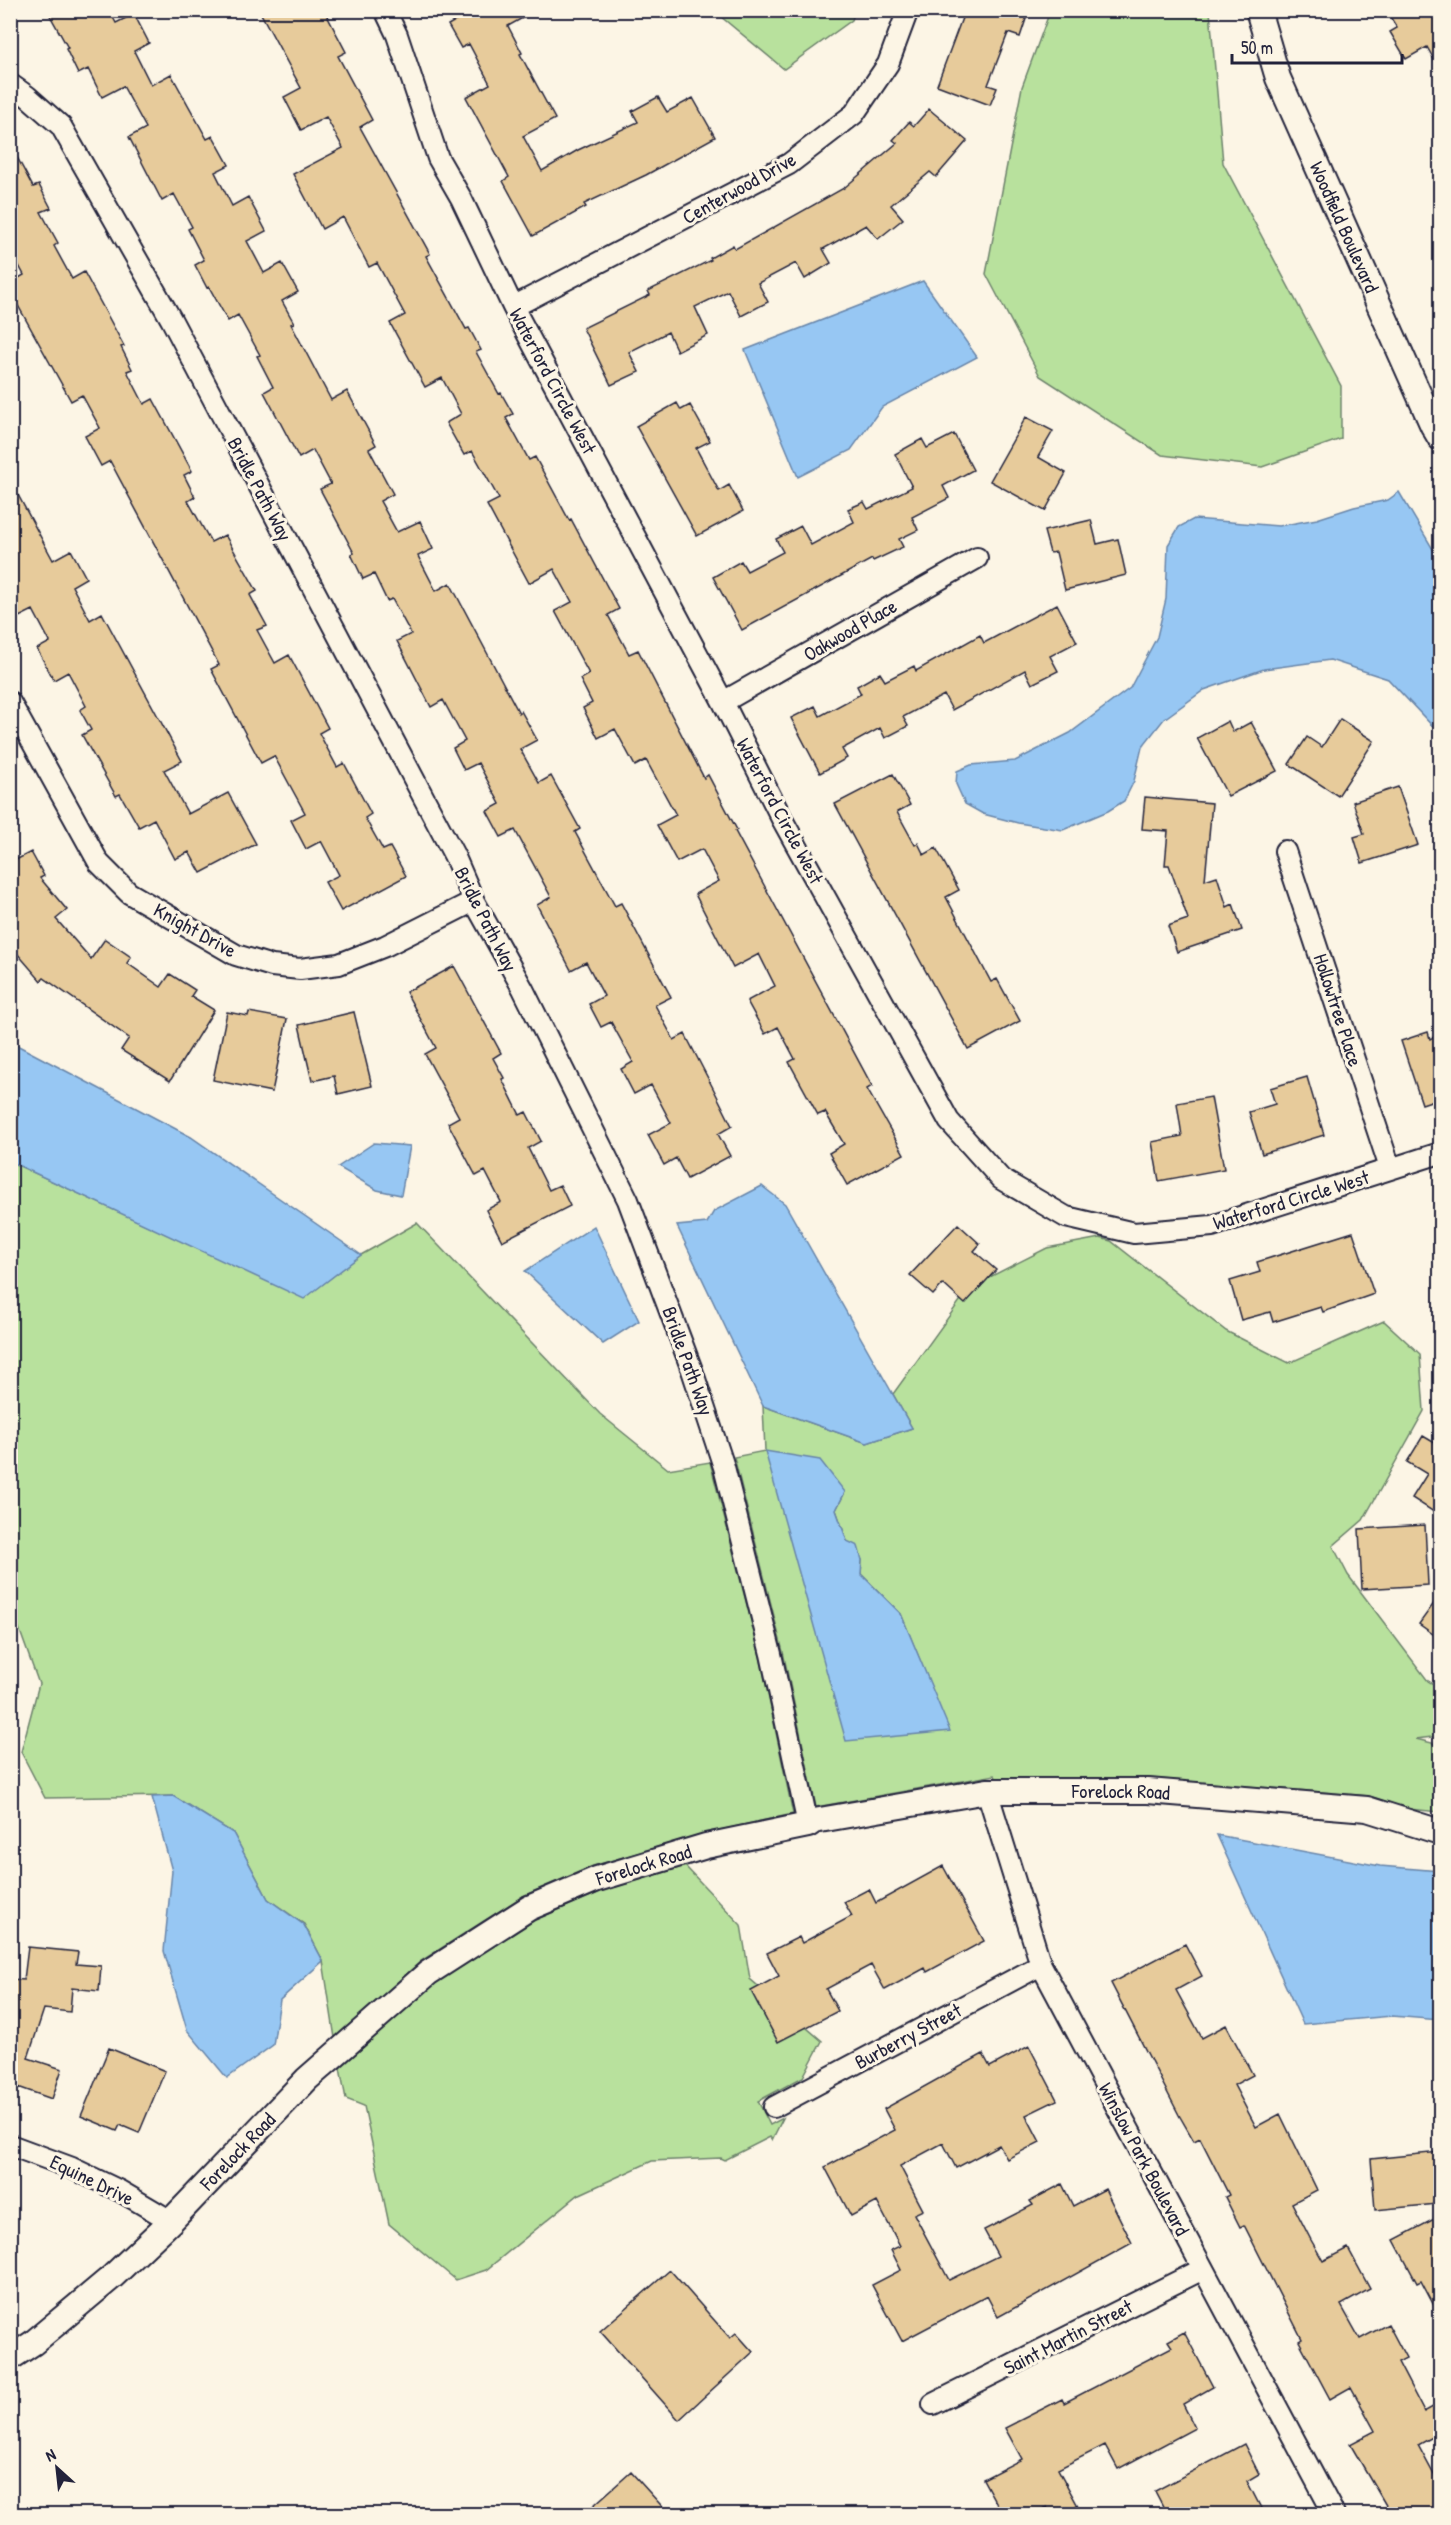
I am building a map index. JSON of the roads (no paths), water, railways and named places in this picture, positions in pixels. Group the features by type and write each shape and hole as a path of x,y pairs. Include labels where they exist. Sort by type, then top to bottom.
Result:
{"street":[{"name":"Waterford Circle West","path":"385,10 397,35 438,158 461,198 513,307 723,702 783,821 949,1121 1001,1179 1066,1217 1134,1233 1212,1226 1440,1153"},
{"name":"Centerwood Drive","path":"513,307 789,164 854,114 888,64 908,10"},
{"name":"Woodfield Boulevard","path":"1258,10 1278,78 1440,438"},
{"name":"Bridle Path Way","path":"10,84 61,126 165,309 454,855 474,901 523,989 628,1200 692,1370 727,1478 771,1654 807,1825"},
{"name":"Oakwood Place","path":"723,702 977,558"},
{"name":"Knight Drive","path":"10,702 99,863 129,893 236,955 272,966 300,969 339,964 385,946 474,901"},
{"name":"Hollowtree Place","path":"1285,851 1390,1168"},
{"name":"Forelock Road","path":"10,2358 33,2343 113,2276 171,2221 308,2079 428,1973 529,1908 597,1879 706,1846 807,1825 814,1821 987,1791 1148,1791 1367,1809 1440,1832"},
{"name":"Winslow Park Boulevard","path":"987,1791 1041,1965 1334,2514"},
{"name":"Burberry Street","path":"774,2108 1041,1965"},
{"name":"Equine Drive","path":"10,2145 72,2168 120,2191 171,2221"},
{"name":"Saint Martin Street","path":"933,2404 1203,2269"}],"water":[{"path":"923,281 977,357 882,407 851,450 798,477 745,350"},
{"path":"1399,492 1440,561 1440,739 1438,732 1388,679 1330,660 1264,669 1204,690 1164,719 1142,747 1134,781 1124,801 1108,811 1063,830 1018,823 983,814 965,804 956,784 957,771 971,765 1015,761 1070,733 1130,688 1157,637 1166,599 1168,545 1179,527 1194,519 1279,526 1317,519 1354,507 1388,500"},
{"path":"11,1042 191,1137 361,1255 304,1299 11,1162"},
{"path":"374,1143 410,1146 401,1195 377,1190 338,1167"},
{"path":"762,1186 785,1204 912,1428 867,1443 763,1406 677,1226 707,1223 714,1211"},
{"path":"594,1226 639,1321 603,1344 525,1271"},
{"path":"765,1451 820,1460 845,1492 836,1510 847,1541 858,1546 862,1560 861,1574 901,1614 950,1731 846,1741"},
{"path":"173,1796 233,1833 268,1899 304,1925 323,1961 280,2000 273,2045 227,2078 187,2030 164,1951 172,1871 152,1797"},
{"path":"1217,1835 1380,1866 1440,1871 1440,2020 1392,2016 1303,2024"}]}
